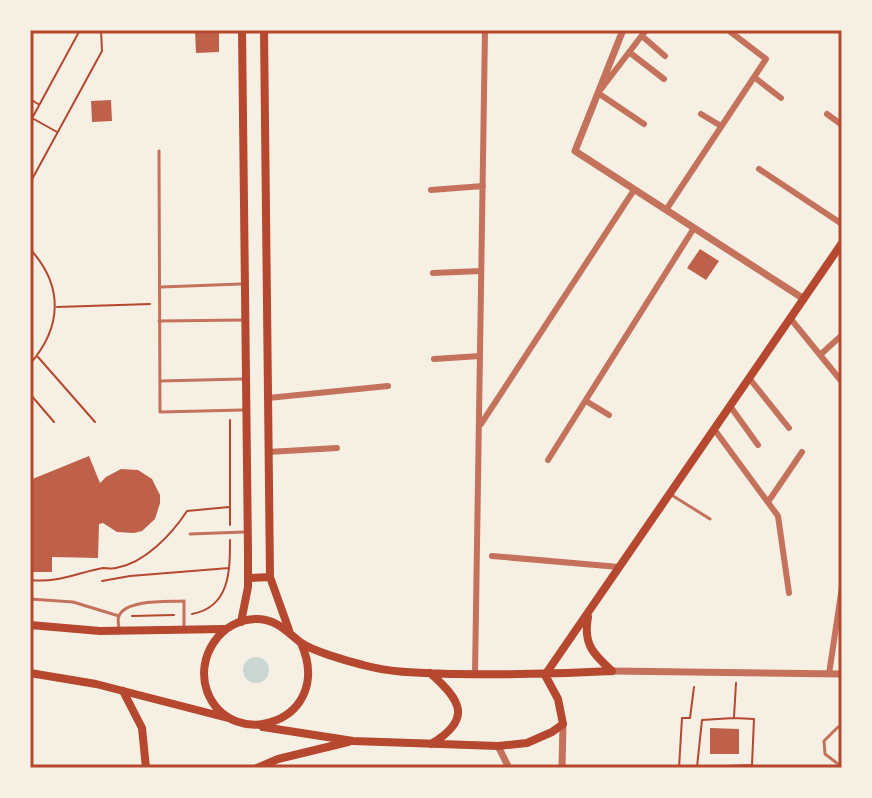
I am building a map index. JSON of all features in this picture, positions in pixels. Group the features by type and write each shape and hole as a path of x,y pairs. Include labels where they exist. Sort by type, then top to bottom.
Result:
{"main road":[{"path":"241,622 248,578 242,30"},
{"path":"248,724 266,724 283,718 297,706 306,692 310,675 308,658 301,643 289,630 270,577 264,30"},
{"path":"545,675 842,243"},
{"path":"248,578 270,577"},
{"path":"588,612 585,631 590,645 596,656 612,671"},
{"path":"30,625 119,631 184,630 225,629 241,622 266,621 289,630"},
{"path":"225,629 209,650 203,675 208,693 217,708 231,719"},
{"path":"301,643 361,665 429,673 545,675 612,671"},
{"path":"30,673 123,691 248,724 353,741 498,746 527,743 563,724 558,699 545,675"},
{"path":"429,673 449,690 459,710 457,721 450,730 431,744"},
{"path":"123,691 142,728 146,768"},
{"path":"257,768 278,759 353,741"}],"street":[{"path":"475,674 485,30"},
{"path":"623,30 575,151 804,299"},
{"path":"666,210 766,59 728,30"},
{"path":"598,93 644,33 665,56"},
{"path":"629,52 664,79"},
{"path":"754,77 781,98"},
{"path":"598,93 644,124"},
{"path":"701,114 721,126"},
{"path":"827,114 842,125"},
{"path":"759,169 842,224"},
{"path":"431,190 483,186"},
{"path":"479,427 634,190"},
{"path":"548,460 694,228"},
{"path":"433,273 481,271"},
{"path":"790,318 842,382"},
{"path":"820,355 842,335"},
{"path":"434,359 480,356"},
{"path":"749,378 789,428"},
{"path":"268,398 388,386"},
{"path":"586,401 609,415"},
{"path":"730,406 758,445"},
{"path":"714,429 778,516 789,593"},
{"path":"268,452 337,448"},
{"path":"768,502 802,452"},
{"path":"492,556 619,567"},
{"path":"829,674 842,590"},
{"path":"612,671 842,674"},
{"path":"562,768 563,724"},
{"path":"498,746 509,768"}],"lane":[{"path":"159,151 160,412 247,410"},
{"path":"159,287 245,284"},
{"path":"159,321 246,320"},
{"path":"160,381 246,379"},
{"path":"670,494 710,519"},
{"path":"190,534 248,532"},
{"path":"30,599 73,602 119,616"},
{"path":"119,631 119,616 126,608 137,604 184,601 184,630"},
{"path":"842,727 838,727 824,741 825,754 842,767"}],"path":[{"path":"58,133 31,120 80,30"},
{"path":"30,183 102,51 101,30"},
{"path":"30,99 40,104"},
{"path":"30,249 45,267 53,286 56,307 52,329 30,364"},
{"path":"56,307 150,304"},
{"path":"37,356 95,422"},
{"path":"30,394 54,422"},
{"path":"119,616 198,613 215,604 225,591 230,567 230,410"},
{"path":"30,580 48,582 103,568 116,568 159,545 173,532 187,511 230,507"},
{"path":"102,581 230,567"},
{"path":"734,718 736,673"},
{"path":"679,768 682,718 690,718 694,687"},
{"path":"754,719 752,765 730,767 697,767 702,720 754,719"}],"shaded area":[{"path":"256,657 266,660 269,670 266,680 256,683 246,680 243,670 246,660"}],"building":[{"path":"195,30 219,30 219,52 196,53"},
{"path":"111,100 112,121 92,122 91,101"},
{"path":"700,249 719,261 706,280 687,268"},
{"path":"89,456 100,483 121,469 138,470 152,479 160,495 155,519 142,531 134,533 117,532 103,523 99,524 98,558 52,557 52,572 30,572 30,480"},
{"path":"710,728 739,729 739,754 710,754"}]}
